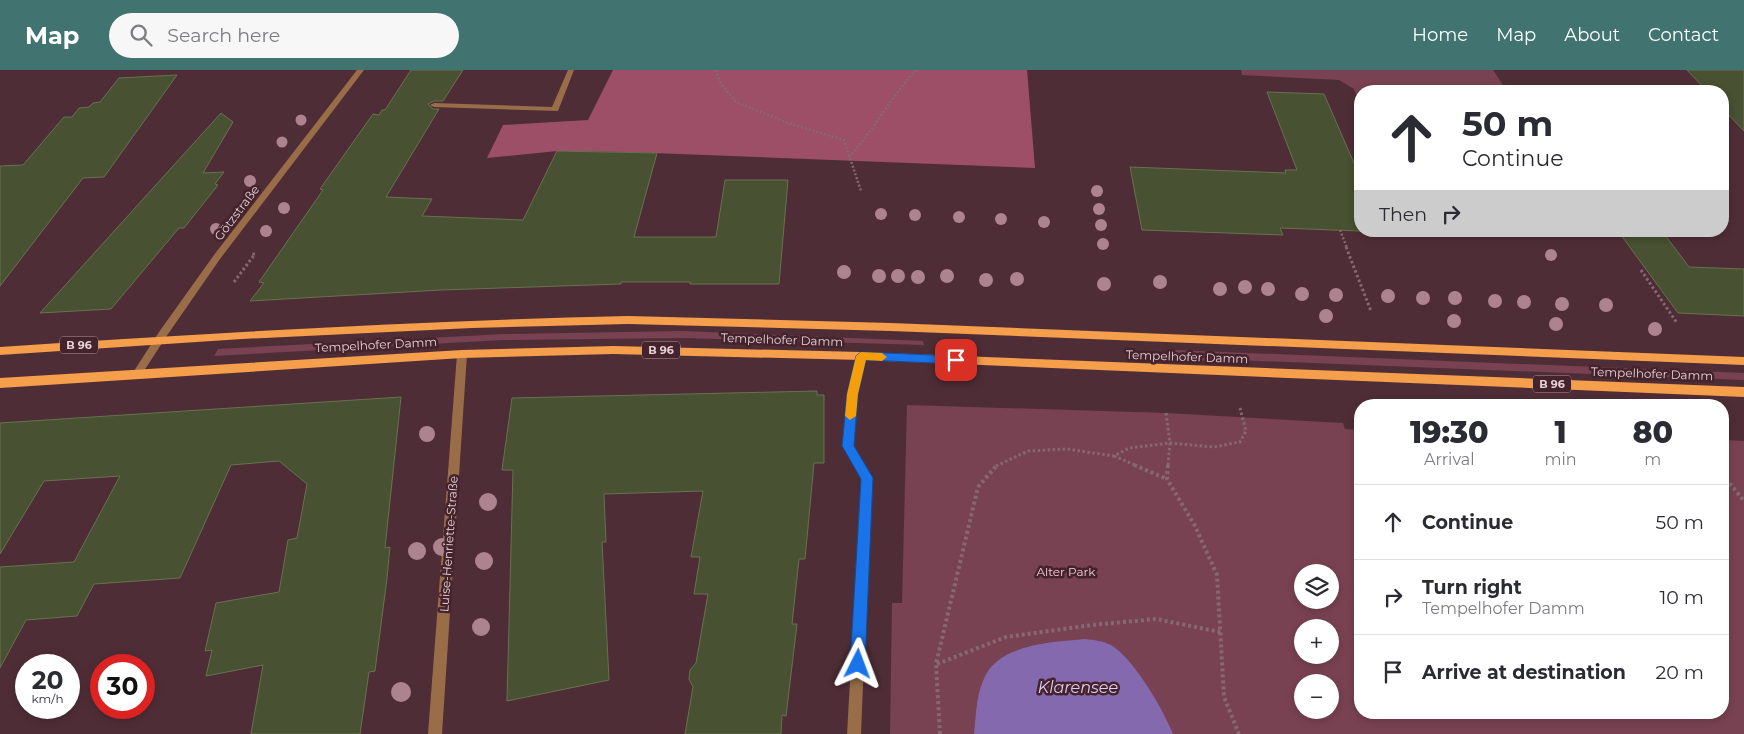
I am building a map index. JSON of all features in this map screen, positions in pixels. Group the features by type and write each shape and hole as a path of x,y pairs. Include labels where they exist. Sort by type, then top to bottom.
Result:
{"main road":[{"name":"Tempelhofer Damm","path":"0,351 158,340 472,324 638,320 881,327 1744,360"},
{"name":"Tempelhofer Damm","path":"0,383 462,354 622,350 861,356 1108,368 1744,392"}],"street":[{"name":"Götzstraße","path":"137,374 158,340 194,290 361,70"},
{"path":"434,105 555,109 571,70"},
{"name":"Luise-Henriette-Straße","path":"435,734 462,354"},
{"path":"854,734 867,478 848,446 853,394 861,356"}],"path":[{"path":"716,70 720,82 736,102 788,123 844,140 860,191"},
{"path":"849,157 868,136 905,82 916,70"},
{"path":"1340,230 1371,311"},
{"path":"234,282 250,261"},
{"path":"1646,270 1641,270 1677,323"},
{"path":"1114,456 1129,448 1170,443 1200,448 1224,448 1240,442 1246,431 1240,408"},
{"path":"1166,413 1170,443 1167,478 1195,526 1217,575 1224,697 1239,734"},
{"path":"940,734 936,664 978,487 998,464 1028,451 1067,449 1114,456 1167,478"},
{"path":"1729,483 1744,501"},
{"path":"936,664 1006,637 1092,625 1156,619 1220,632"}],"green space":[{"path":"1241,70 1493,70 1503,85 1354,85 1354,89 1339,80 1242,75"},
{"path":"683,331 923,341 924,345 682,338 503,340 214,356 218,349 505,334"},
{"path":"1174,350 1744,373 1744,380 1236,360 1176,361"},
{"name":"Alter Park","path":"907,405 1166,413 1343,423 1345,429 1354,430 1354,719 1729,719 1729,440 1744,441 1744,734 890,734 892,603 902,603"}],"shaded area":[{"path":"613,70 1027,70 1035,168 627,152 557,151 487,158 503,125 588,120"}],"water":[{"name":"Klarensee","path":"1085,639 1111,645 1129,661 1147,685 1173,734 974,734 979,694 983,681 990,669 1000,659 1026,647"}],"building":[{"path":"411,70 463,70 443,101 434,101 428,104 433,109 439,109 386,197 432,199 422,216 523,220 557,151 657,153 634,237 716,237 725,180 788,180 779,284 621,282 621,284 441,290 250,301 264,283 259,282 323,190 320,189 373,114 379,115 382,110 385,110"},
{"path":"1687,70 1744,70 1744,131 1729,115 1729,85 1701,85"},
{"path":"177,75 104,177 83,178 0,286 0,166 23,165 64,117 72,117 79,108 89,107 93,103 100,102 119,78"},
{"path":"1267,92 1324,94 1354,163 1354,231 1280,228 1283,235 1142,230 1130,167 1286,173 1285,170 1297,170"},
{"path":"221,113 233,122 203,173 224,172 215,184 218,185 184,228 179,228 111,309 40,313"},
{"path":"1622,237 1666,237 1689,267 1744,269 1744,316 1678,313"},
{"path":"817,391 817,395 824,395 824,463 814,463 805,559 799,559 792,624 797,624 786,716 782,715 781,734 685,734 693,687 689,679 690,670 696,663 708,594 694,594 700,557 691,557 703,491 604,494 606,542 602,542 609,680 507,701 513,470 502,470 512,398"},
{"path":"401,397 385,548 390,547 387,578 375,671 369,672 360,734 251,734 263,665 206,676 212,650 205,651 216,603 279,592 288,540 297,538 307,484 279,461 231,465 180,578 94,584 77,616 26,620 0,668 0,567 74,562 120,476 44,481 0,554 0,423"}],"slow traffic":[{"path":"850,416 861,356 882,357"}],"route":[{"path":"858,664 867,478 848,446 853,394 861,356 956,360"}]}
